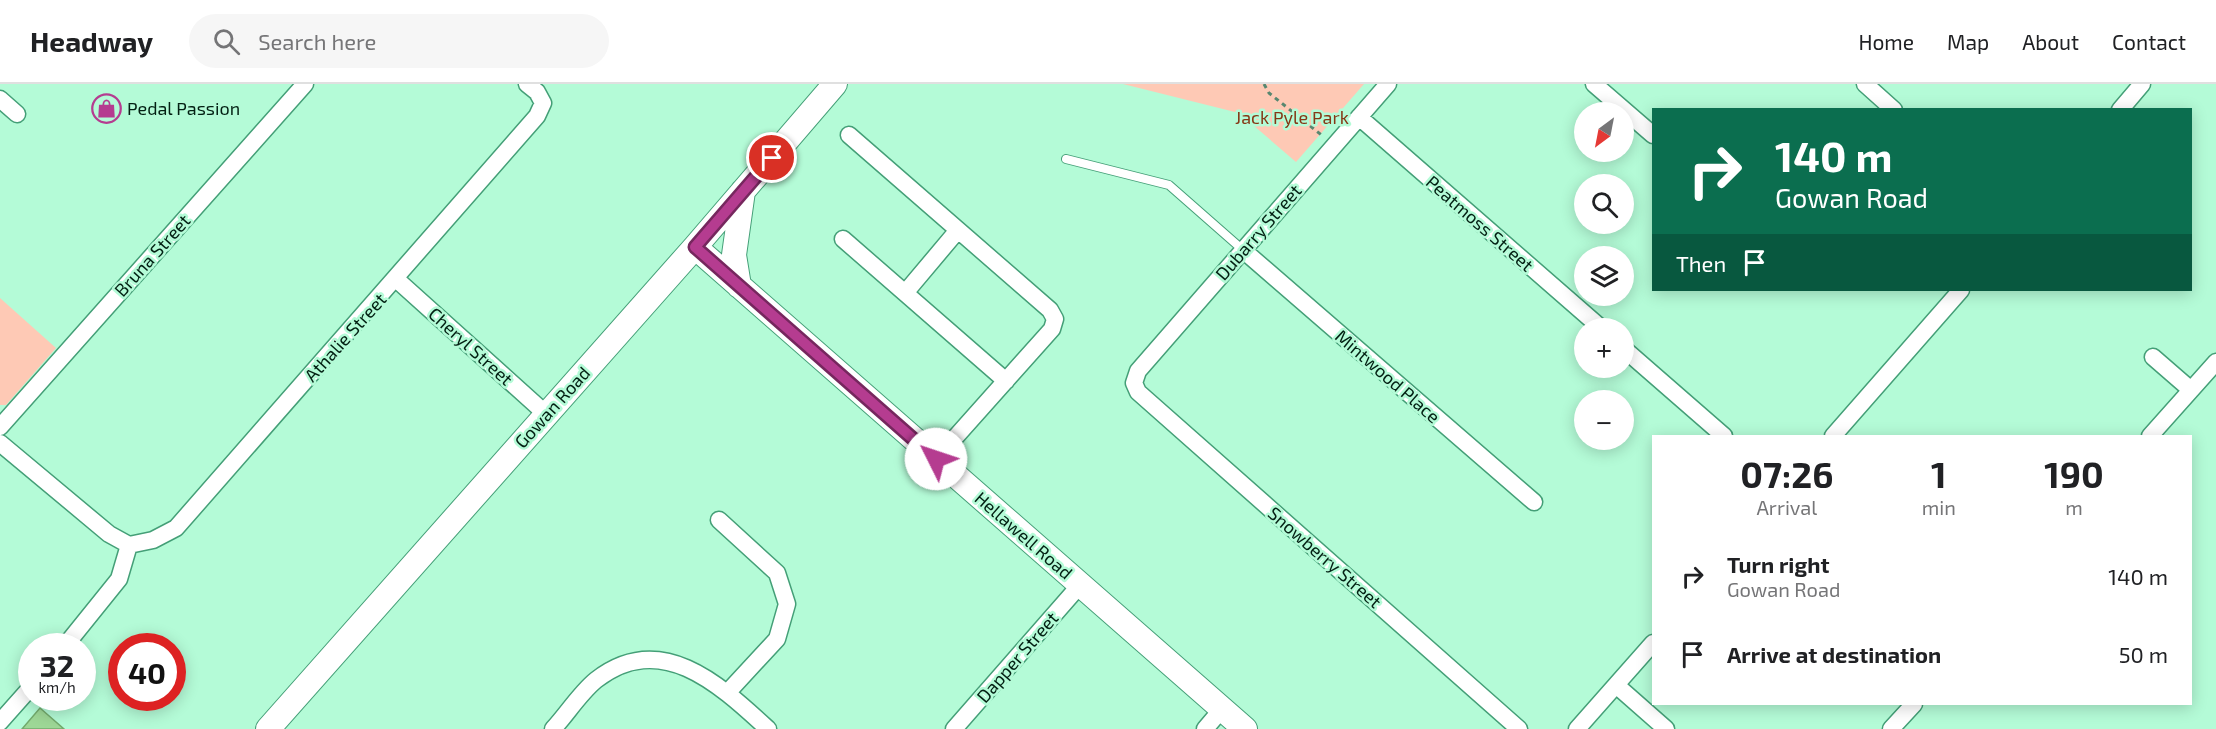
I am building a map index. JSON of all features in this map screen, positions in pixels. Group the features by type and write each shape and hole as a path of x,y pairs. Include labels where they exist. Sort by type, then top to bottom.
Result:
{"main road":[{"name":"Gowan Road","path":"268,729 695,247 835,84"},
{"path":"739,286 734,255 743,191"},
{"name":"Hellawell Road","path":"695,247 1245,729"}],"street":[{"name":"Bruna Street","path":"0,427 304,84"},
{"name":"Athalie Street","path":"129,545 153,540 176,528 537,117 543,103 537,92 527,84"},
{"name":"Dubarry Street","path":"1134,383 1138,370 1388,84"},
{"path":"1594,84 1652,134"},
{"path":"2122,108 2142,84"},
{"path":"1876,88 1892,108"},
{"path":"0,99 17,114"},
{"name":"Peatmoss Street","path":"1359,117 1590,318"},
{"path":"849,135 1050,310 1054,319 1053,329 936,459"},
{"path":"905,293 958,230"},
{"path":"843,238 1006,381"},
{"name":"Mintwood Place","path":"1243,250 1534,502"},
{"name":"Cheryl Street","path":"396,279 546,414"},
{"path":"1834,435 1960,291"},
{"path":"2153,357 2191,390"},
{"path":"1634,358 1723,435"},
{"path":"2151,435 2216,362"},
{"name":"Snowberry Street","path":"1134,383 1138,392 1519,729"},
{"path":"0,443 109,534 129,545 120,579 82,623 83,626 77,633"},
{"path":"719,520 777,573 787,604 777,639 728,692"},
{"name":"Dapper Street","path":"954,729 1080,585"},
{"path":"1577,729 1652,644"},
{"path":"553,729 595,681 617,667 648,659 673,662 703,675 728,692 768,729"},
{"path":"1616,685 1666,729"},
{"path":"0,722 18,702"},
{"path":"1891,729 1913,705"},
{"path":"1205,729 1222,709"}],"lane":[{"path":"1066,159 1169,185 1243,250"}],"path":[{"path":"1264,84 1269,93 1334,145"}],"green space":[{"name":"Jack Pyle Park","path":"1123,84 1364,84 1296,162 1239,113"},
{"path":"0,298 56,348 6,405 0,405"}],"building":[{"path":"37,711 43,711 64,729 22,729"}],"place":[{"name":"Pedal Passion","path":"106,108"}],"route":[{"path":"772,158 695,247 936,459"}]}
